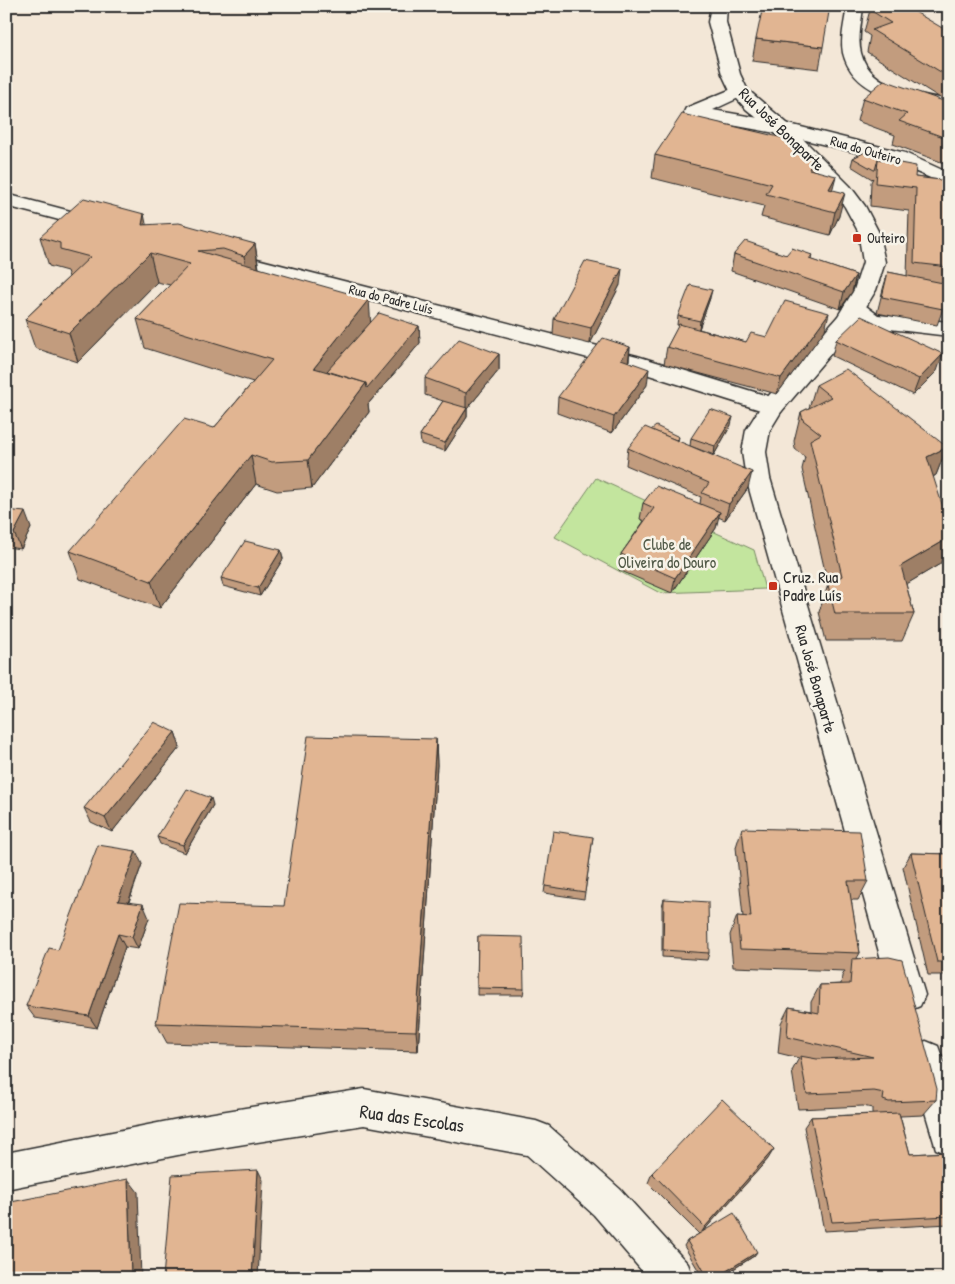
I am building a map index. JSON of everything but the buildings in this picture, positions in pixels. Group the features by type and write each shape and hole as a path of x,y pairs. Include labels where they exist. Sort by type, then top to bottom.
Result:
{"street":[{"name":"Rua José Bonaparte","path":"719,6 716,22 731,74 739,91 781,128 843,190 855,206 868,232 874,262 865,290 847,320 773,406 758,430 754,452 758,478 949,1136"},
{"path":"855,6 852,52 860,72 876,85 949,106"},
{"name":"Rua do Outeiro","path":"739,91 693,112 781,128 898,157 949,180"},
{"path":"6,200 124,230"},
{"name":"Rua do Padre Luís","path":"201,250 638,363 773,406"},
{"path":"854,308 872,321 949,329"},
{"name":"Rua das Escolas","path":"6,1171 183,1136 364,1107 536,1139 607,1202 674,1278"}],"green space":[{"name":"Clube de Oliveira do Douro","path":"596,478 754,550 765,589 660,593 555,537"}],"place":[{"name":"Outeiro","path":"857,238"},
{"name":"Cruz. Rua Padre Luís","path":"773,586"}]}
